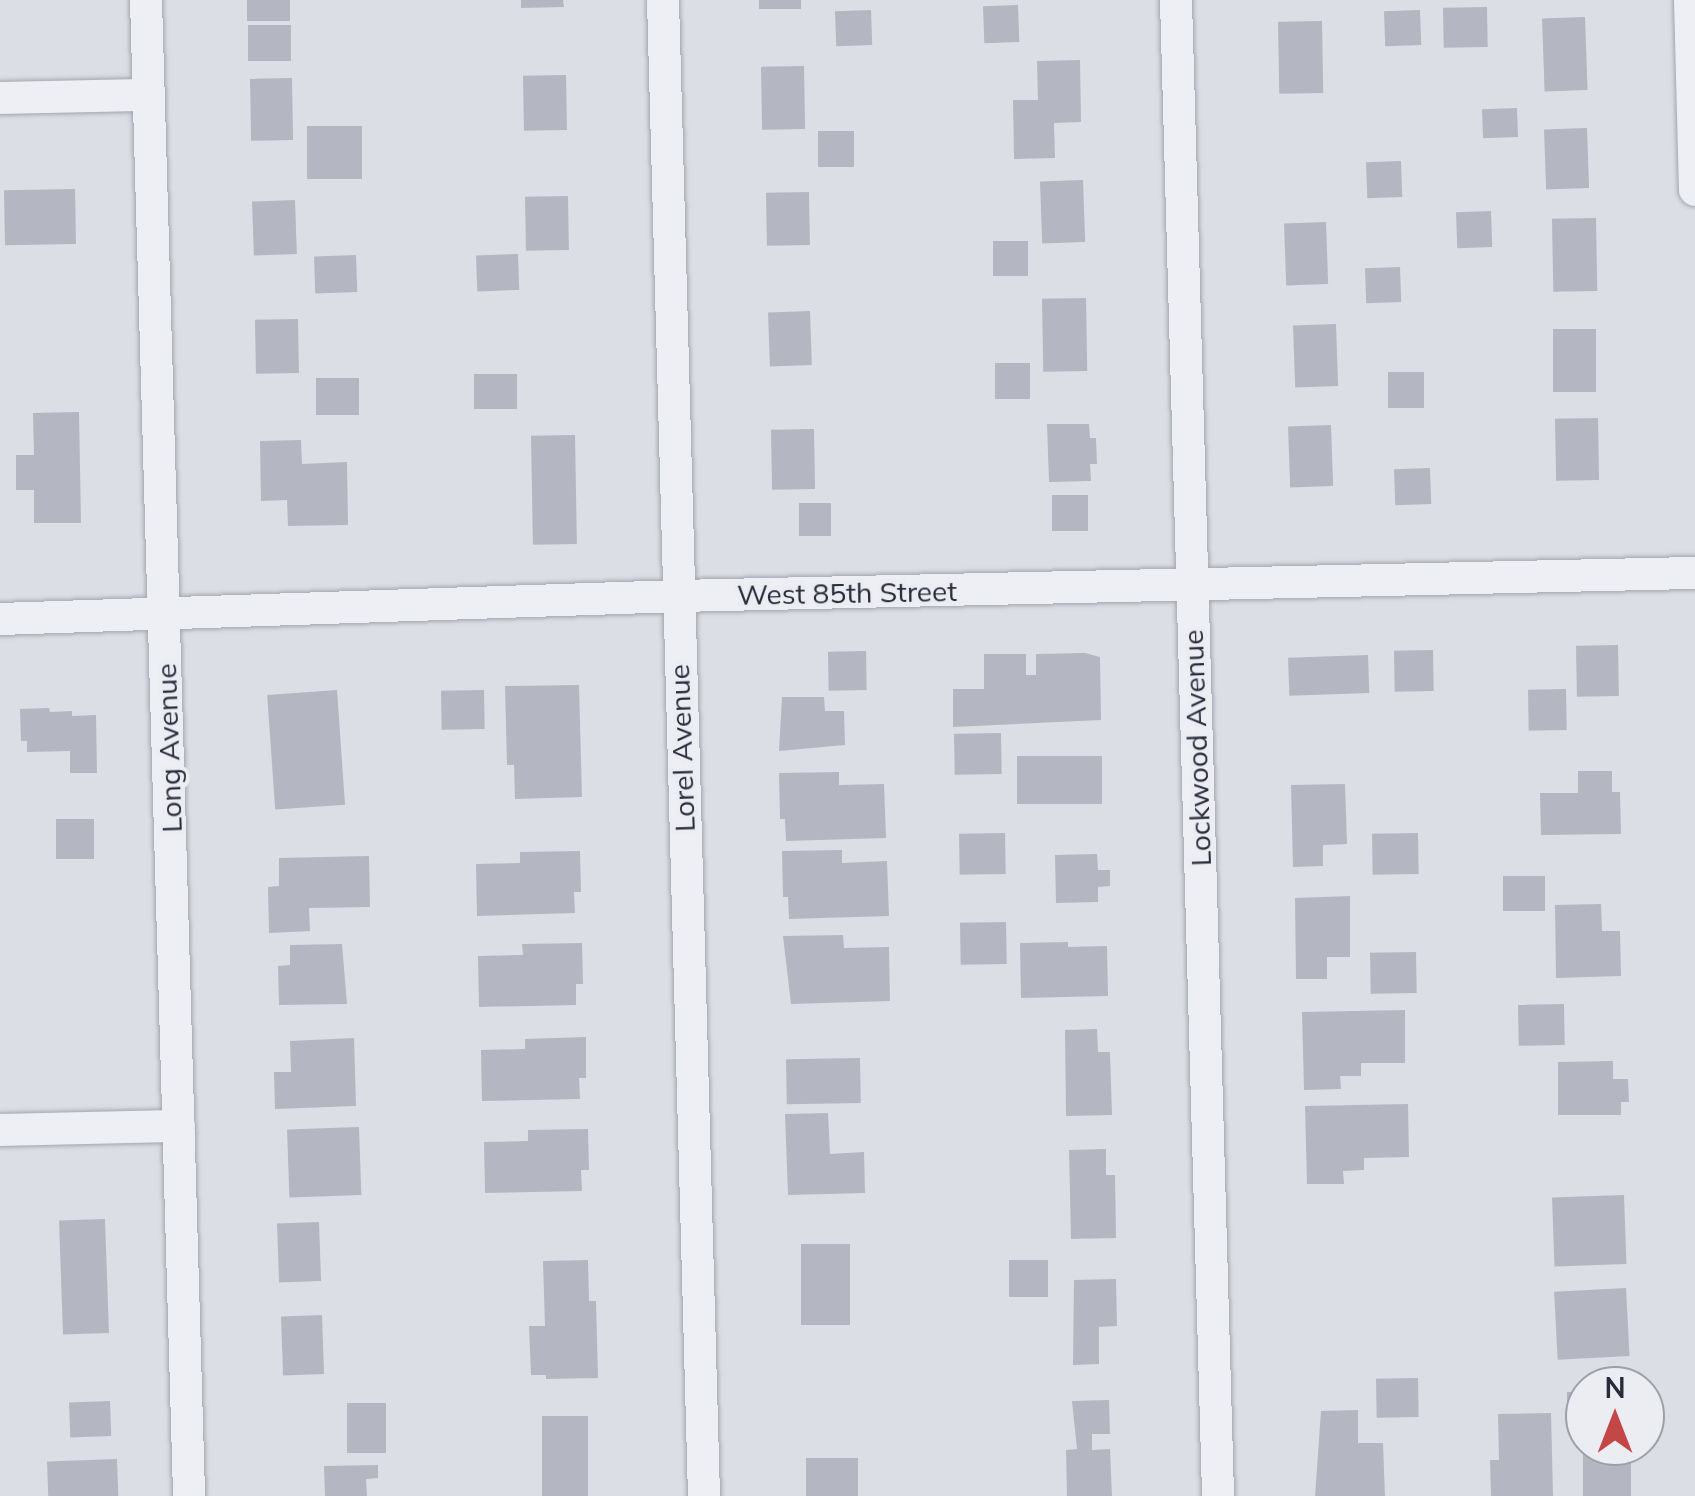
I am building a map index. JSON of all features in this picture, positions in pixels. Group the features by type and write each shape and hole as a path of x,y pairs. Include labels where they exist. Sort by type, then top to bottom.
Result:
{"street":[{"name":"Long Avenue","path":"146,0 189,1496"},
{"name":"Lorel Avenue","path":"663,0 704,1496"},
{"name":"Lockwood Avenue","path":"1176,0 1218,1496"},
{"path":"1690,0 1695,190"},
{"path":"0,98 148,94"},
{"name":"West 85th Street","path":"0,619 678,596 1695,573"},
{"path":"0,1130 179,1126"}],"building":[{"path":"247,0 290,0 290,21 247,21"},
{"path":"521,0 563,0 564,7 521,8"},
{"path":"759,0 801,0 801,9 759,9"},
{"path":"1018,5 1019,42 984,43 983,6"},
{"path":"1487,7 1488,47 1444,48 1443,8"},
{"path":"871,10 872,45 836,46 835,11"},
{"path":"1420,10 1421,45 1385,46 1384,11"},
{"path":"1585,17 1588,90 1545,91 1542,19"},
{"path":"1322,21 1323,93 1279,94 1278,22"},
{"path":"248,25 291,25 291,61 248,61"},
{"path":"1080,60 1081,122 1054,123 1055,158 1014,159 1013,100 1038,100 1037,61"},
{"path":"804,66 805,129 762,130 761,67"},
{"path":"566,75 567,130 524,131 523,76"},
{"path":"292,78 293,140 251,141 250,79"},
{"path":"1517,108 1518,137 1483,138 1482,109"},
{"path":"307,126 362,126 362,179 307,179"},
{"path":"1587,128 1589,188 1546,189 1544,130"},
{"path":"818,131 854,131 854,167 818,167"},
{"path":"1401,161 1402,197 1367,198 1366,162"},
{"path":"1083,180 1085,242 1042,243 1040,182"},
{"path":"75,189 76,244 5,245 4,190"},
{"path":"809,192 810,245 767,246 766,193"},
{"path":"568,196 569,250 526,251 525,197"},
{"path":"295,200 297,254 254,255 252,202"},
{"path":"1491,211 1492,247 1457,248 1456,212"},
{"path":"1596,218 1597,291 1553,292 1552,219"},
{"path":"1326,222 1328,284 1286,285 1284,223"},
{"path":"993,241 1028,241 1028,276 993,276"},
{"path":"518,254 519,290 477,291 476,255"},
{"path":"356,255 357,292 315,293 314,256"},
{"path":"1400,267 1401,302 1366,303 1365,268"},
{"path":"1086,298 1087,371 1043,372 1042,299"},
{"path":"810,311 812,365 770,366 768,312"},
{"path":"298,319 299,373 256,374 255,320"},
{"path":"1336,324 1338,386 1295,387 1293,326"},
{"path":"1553,329 1596,329 1596,392 1553,392"},
{"path":"995,363 1030,363 1030,399 995,399"},
{"path":"1388,372 1424,372 1424,408 1388,408"},
{"path":"474,374 517,374 517,409 474,409"},
{"path":"316,378 359,378 359,415 316,415"},
{"path":"79,412 81,523 34,523 34,490 16,490 16,455 34,455 33,413"},
{"path":"1598,418 1599,480 1556,481 1555,419"},
{"path":"1047,424 1089,424 1090,438 1096,438 1097,464 1090,464 1091,481 1049,482"},
{"path":"1331,425 1333,486 1290,487 1288,427"},
{"path":"814,429 815,489 772,490 771,430"},
{"path":"575,435 577,544 533,545 531,436"},
{"path":"301,440 302,464 347,462 348,525 288,526 287,500 261,501 260,441"},
{"path":"1430,468 1431,504 1395,505 1394,469"},
{"path":"1052,495 1088,495 1088,531 1052,531"},
{"path":"799,503 831,503 831,536 799,536"},
{"path":"1618,645 1619,696 1577,697 1576,646"},
{"path":"1433,650 1434,691 1395,692 1394,651"},
{"path":"866,651 867,690 829,691 828,652"},
{"path":"1085,653 1100,657 1101,720 953,727 953,689 984,689 984,654 1026,654 1026,675 1036,675 1036,654"},
{"path":"1368,655 1369,693 1289,696 1288,658"},
{"path":"579,685 582,797 515,799 514,765 507,765 505,686"},
{"path":"1566,689 1567,730 1529,731 1528,690"},
{"path":"337,690 345,805 275,810 267,695"},
{"path":"484,690 485,729 442,730 441,691"},
{"path":"782,697 824,697 825,711 844,711 845,745 779,751"},
{"path":"49,708 50,712 72,711 72,716 96,715 97,773 70,773 70,751 27,752 27,741 21,741 20,709"},
{"path":"1001,733 1002,774 955,775 954,734"},
{"path":"1017,756 1102,756 1102,804 1017,804"},
{"path":"1578,771 1612,771 1612,792 1620,792 1621,834 1541,835 1540,793 1578,793"},
{"path":"839,772 839,785 884,784 886,838 786,841 785,819 780,819 779,773"},
{"path":"1345,784 1347,844 1323,845 1323,866 1293,867 1291,785"},
{"path":"56,819 94,819 94,859 56,859"},
{"path":"1005,833 1006,874 960,875 959,834"},
{"path":"1418,833 1419,874 1373,875 1372,834"},
{"path":"842,850 842,863 887,861 889,916 789,919 788,897 783,897 782,851"},
{"path":"580,851 581,892 574,892 575,913 477,916 476,864 520,863 520,852"},
{"path":"1097,854 1098,870 1110,870 1110,886 1098,887 1098,902 1056,903 1055,855"},
{"path":"369,856 370,907 309,908 310,931 269,933 268,887 279,886 279,858"},
{"path":"1503,876 1545,876 1545,911 1503,911"},
{"path":"1350,896 1350,957 1327,957 1327,979 1296,979 1295,898"},
{"path":"1601,904 1602,931 1620,931 1621,976 1556,978 1555,905"},
{"path":"1006,922 1007,964 961,965 960,923"},
{"path":"843,935 844,948 889,947 890,1001 791,1004 783,936"},
{"path":"1068,942 1068,947 1107,946 1108,996 1021,998 1020,943"},
{"path":"582,943 583,984 576,984 576,1005 479,1007 478,956 523,955 522,944"},
{"path":"342,944 347,1004 279,1005 278,966 290,965 290,945"},
{"path":"1416,952 1417,993 1371,994 1370,953"},
{"path":"1564,1004 1565,1045 1519,1046 1518,1005"},
{"path":"1405,1010 1405,1063 1361,1063 1361,1076 1340,1076 1341,1089 1304,1090 1302,1012"},
{"path":"1097,1029 1098,1052 1110,1052 1112,1115 1066,1116 1065,1030"},
{"path":"586,1037 586,1078 579,1078 580,1099 482,1101 481,1050 525,1049 525,1039"},
{"path":"354,1038 356,1106 275,1109 274,1072 291,1072 290,1041"},
{"path":"860,1058 861,1103 787,1104 786,1059"},
{"path":"1613,1061 1613,1079 1628,1079 1629,1102 1621,1102 1621,1115 1558,1115 1558,1062"},
{"path":"1408,1104 1409,1157 1364,1158 1364,1170 1343,1171 1344,1184 1307,1184 1305,1106"},
{"path":"828,1113 830,1154 864,1152 865,1193 788,1195 785,1114"},
{"path":"359,1127 361,1195 289,1197 287,1130"},
{"path":"588,1129 589,1170 581,1170 582,1191 485,1193 484,1142 528,1141 528,1130"},
{"path":"1106,1149 1106,1175 1115,1175 1116,1238 1071,1239 1069,1150"},
{"path":"1624,1195 1626,1264 1554,1266 1552,1198"},
{"path":"105,1219 109,1333 63,1335 59,1221"},
{"path":"319,1222 321,1281 279,1282 277,1223"},
{"path":"801,1244 850,1244 850,1325 801,1325"},
{"path":"588,1260 589,1301 596,1301 598,1378 546,1379 546,1375 531,1375 529,1326 545,1326 543,1261"},
{"path":"1009,1260 1048,1260 1048,1297 1009,1297"},
{"path":"1116,1279 1117,1326 1099,1327 1099,1364 1073,1365 1074,1280"},
{"path":"1626,1288 1630,1356 1558,1360 1554,1292"},
{"path":"322,1315 324,1374 283,1375 281,1316"},
{"path":"1418,1378 1419,1417 1377,1418 1376,1379"},
{"path":"1109,1400 1110,1434 1092,1434 1092,1450 1110,1449 1112,1496 1067,1496 1066,1450 1077,1449 1072,1401"},
{"path":"110,1401 111,1436 70,1437 69,1402"},
{"path":"347,1403 386,1403 386,1453 347,1453"},
{"path":"1358,1410 1358,1443 1383,1443 1385,1496 1315,1496 1321,1411"},
{"path":"1551,1413 1553,1496 1491,1496 1490,1460 1499,1460 1498,1414"},
{"path":"542,1416 588,1416 588,1496 542,1496"},
{"path":"806,1458 858,1458 858,1496 806,1496"},
{"path":"117,1459 118,1496 48,1496 47,1461"},
{"path":"378,1465 378,1478 366,1479 367,1496 325,1496 324,1466"},
{"path":"1583,1466 1631,1466 1631,1496 1583,1496"}]}
